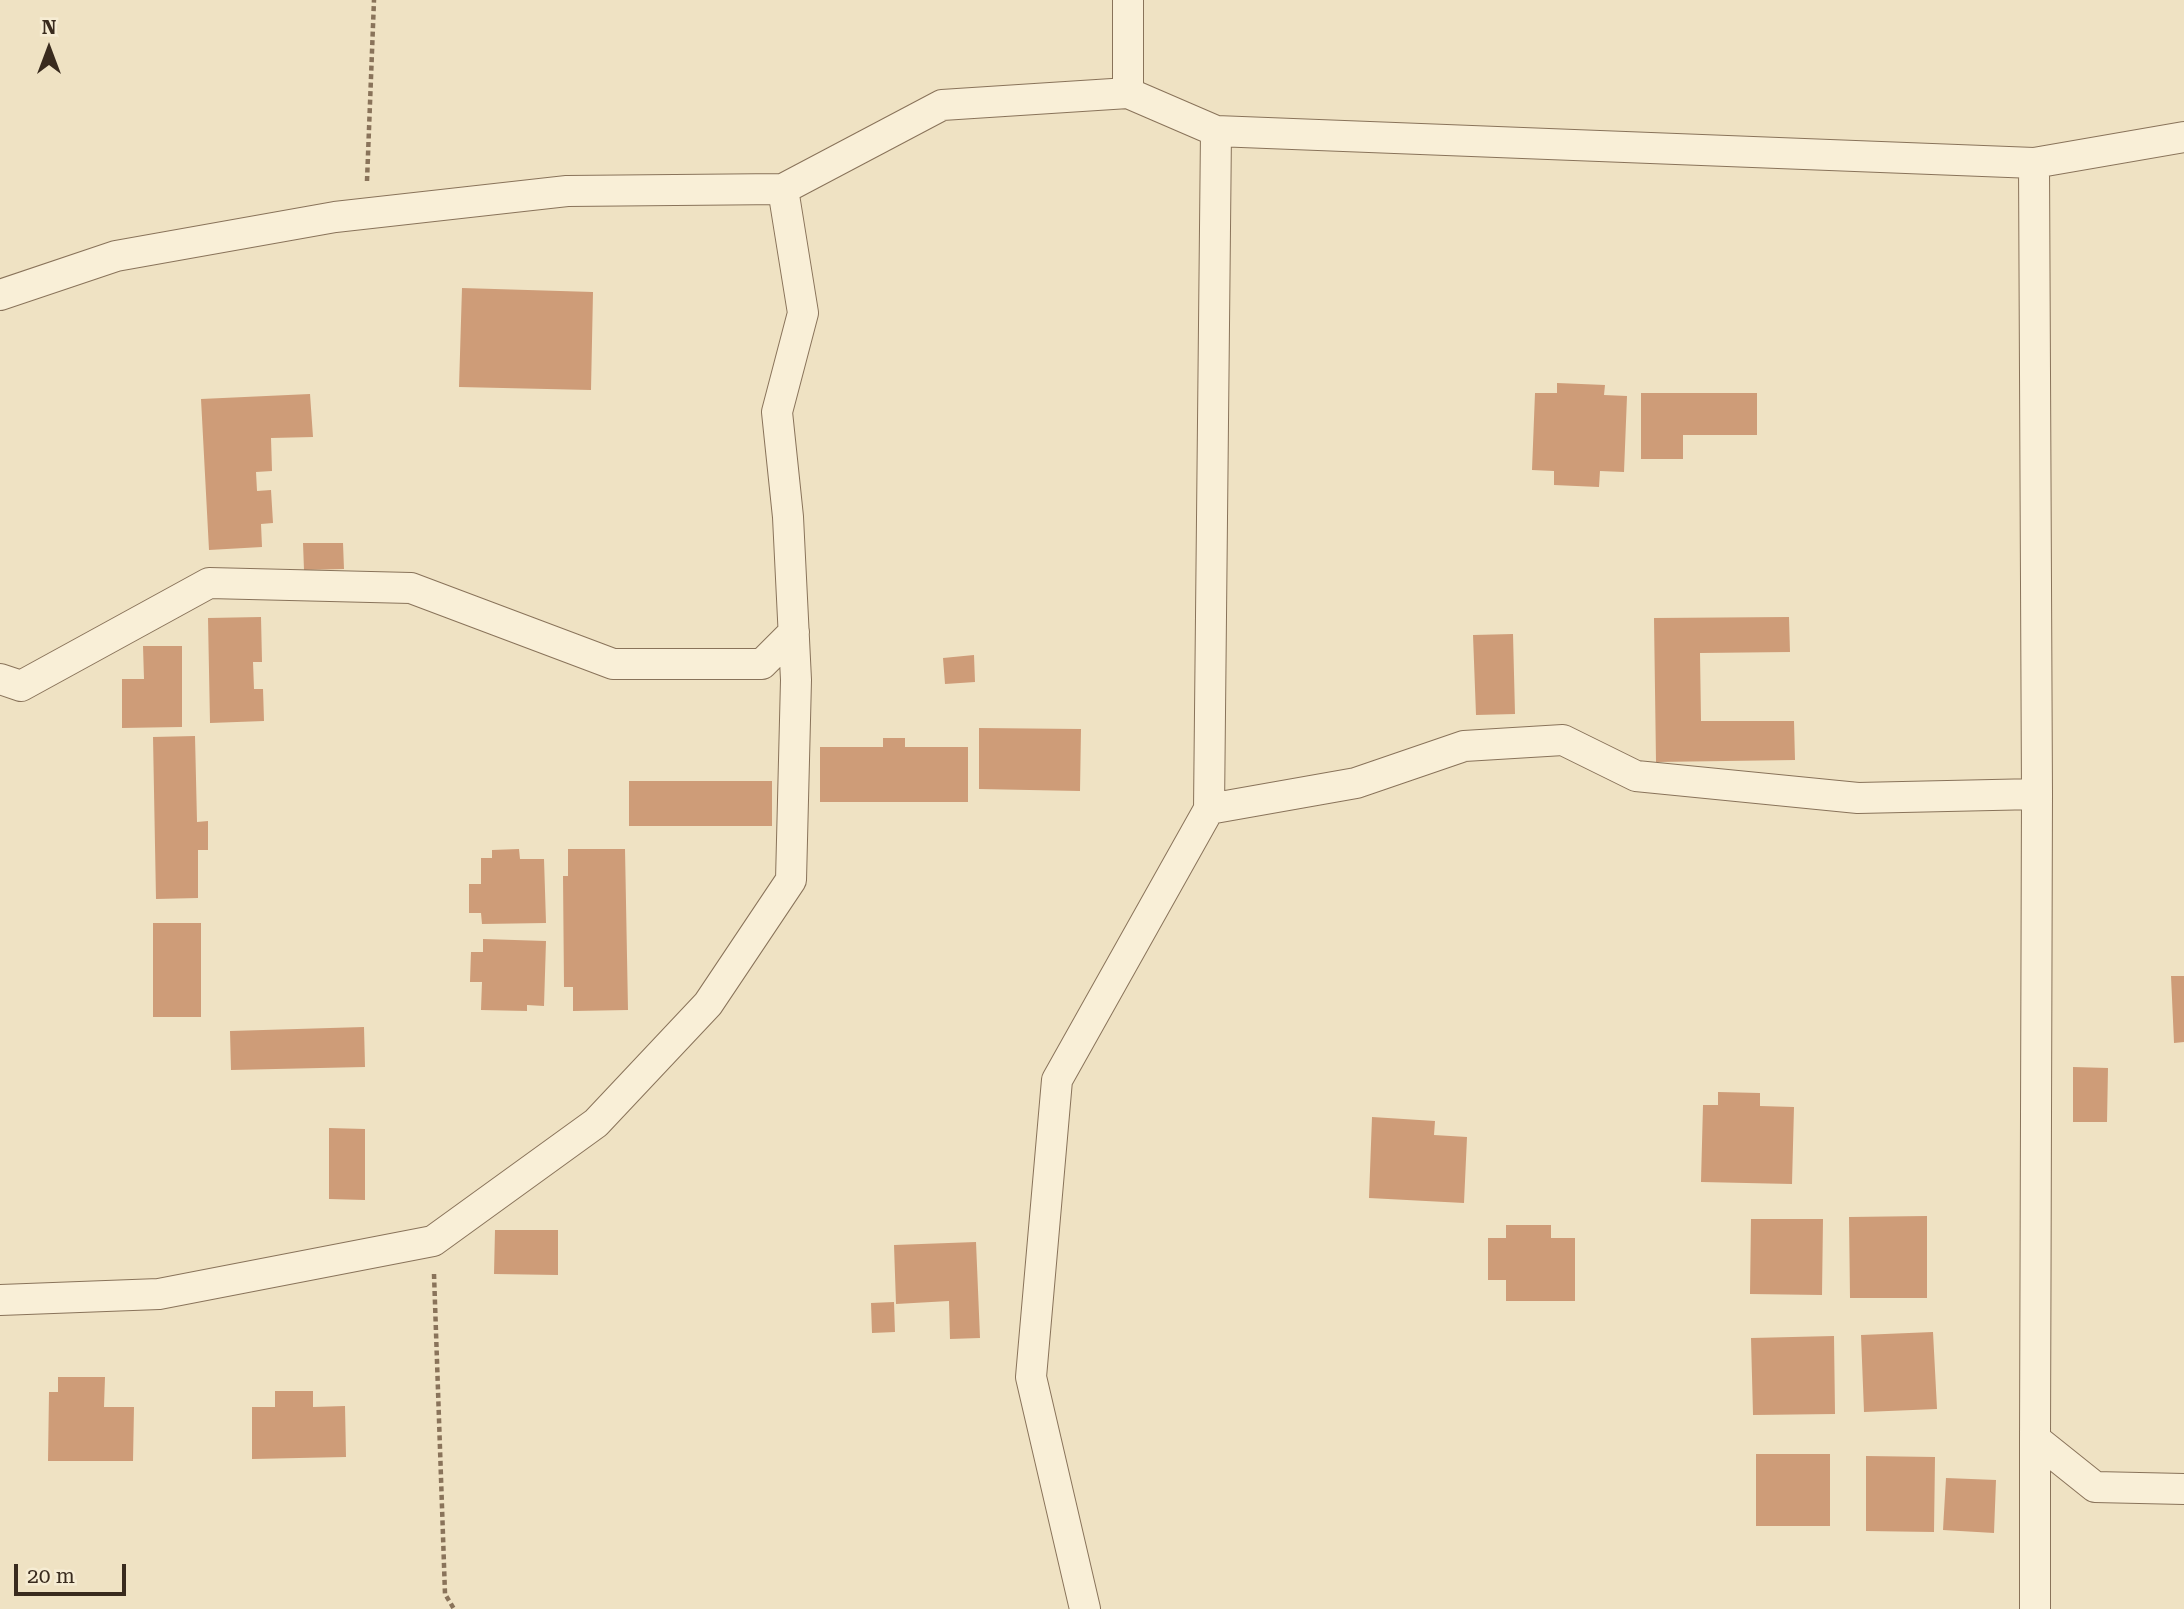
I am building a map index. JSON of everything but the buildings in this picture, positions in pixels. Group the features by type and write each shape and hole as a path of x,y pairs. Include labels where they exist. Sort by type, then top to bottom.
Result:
{"street":[{"path":"1128,0 1128,93"},
{"path":"0,295 116,256 366,214 567,191 783,189 942,105 1128,93 1216,131 2034,163 2184,137"},
{"path":"1085,1609 1031,1377 1057,1080 1209,809 1216,131"},
{"path":"2034,163 2038,794 2035,1609"},
{"path":"0,1300 159,1294 433,1241 596,1123 708,1004 791,880 796,680 788,517 777,412 803,313 783,189"},
{"path":"0,678 21,686 209,583 411,588 613,663 762,663 794,632"},
{"path":"1209,809 1356,783 1464,746 1563,740 1636,776 1858,798 2038,794"},
{"path":"2035,1439 2095,1487 2184,1489"}],"path":[{"path":"366,214 374,0"},
{"path":"433,1241 445,1594 454,1609"}]}
